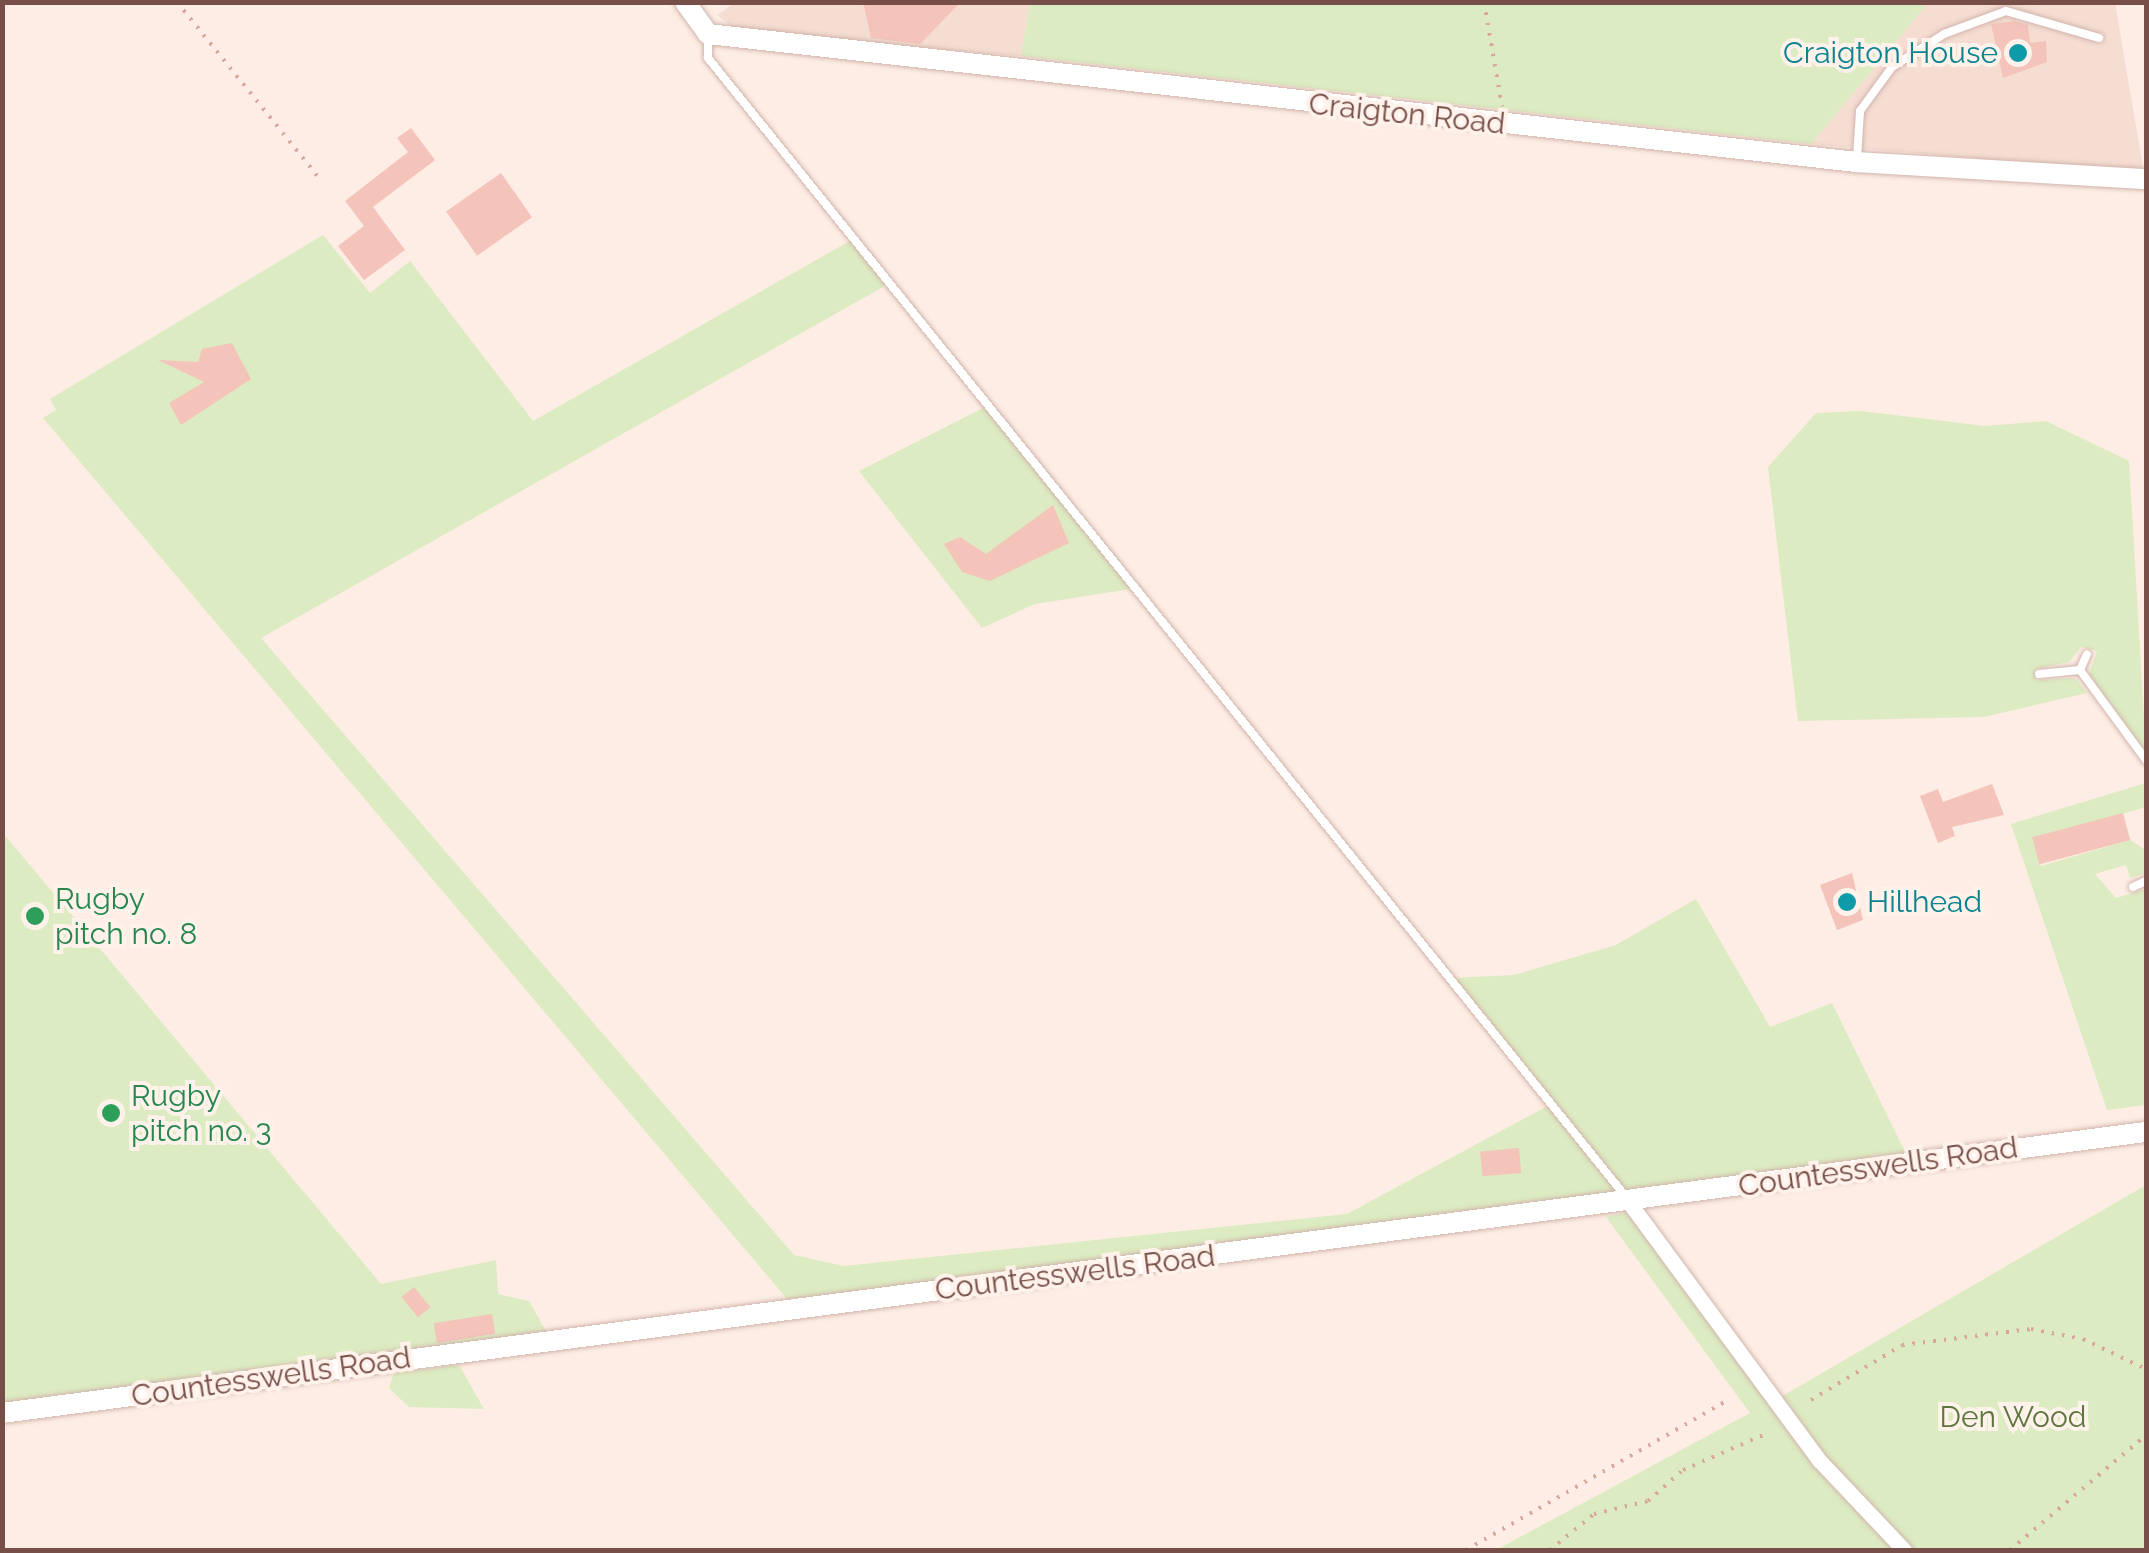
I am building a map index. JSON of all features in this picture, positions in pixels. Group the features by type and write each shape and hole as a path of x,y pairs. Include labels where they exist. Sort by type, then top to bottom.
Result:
{"street":[{"path":"685,2 708,34"},
{"name":"Craigton Road","path":"708,34 1856,162 2146,179"},
{"name":"Countesswells Road","path":"2,1413 2146,1132"},
{"path":"1628,1200 1819,1460 1904,1550"}],"lane":[{"path":"1856,162 1860,111 1892,66 1944,34 2006,12 2099,38"},
{"path":"708,34 708,58 1628,1200"},
{"path":"2080,670 2087,654"},
{"path":"2039,674 2080,670"},
{"path":"2080,670 2146,760"},
{"path":"2132,886 2146,881"}],"path":[{"path":"177,2 318,177"},
{"path":"1484,2 1506,125"},
{"path":"1811,1400 1902,1345 2030,1329 2082,1339 2146,1369"},
{"path":"1466,1550 1726,1401"},
{"path":"1550,1550 1594,1514 1648,1502 1683,1470 1768,1433"},
{"path":"2010,1550 2146,1435"}],"shaded area":[{"path":"736,2 1030,3 1021,56 740,33 717,15"},
{"path":"1928,3 2115,3 2144,173 1811,144"}],"green space":[{"path":"1030,3 1928,3 1811,144 1021,56"},
{"path":"323,235 370,293 410,261 533,421 855,238 890,283 261,638 794,1255 844,1266 1347,1214 1553,1103 1453,978 1514,975 1616,945 1696,899 1770,1027 1832,1003 1910,1162 1329,1241 787,1299 43,418 56,410 50,399"},
{"path":"989,405 1137,588 1035,604 982,628 859,471"},
{"path":"1861,411 1985,426 2046,421 2129,461 2146,753 2089,674 2097,651 2081,647 2069,662 2036,669 2036,680 2075,678 2087,693 1984,717 1798,721 1768,467 1816,413"},
{"path":"2146,783 2146,807 2033,840 2041,866 2130,840 2146,850 2146,873 2130,878 2126,865 2095,874 2116,898 2146,889 2146,1105 2107,1110 2011,824"},
{"path":"3,833 381,1284 496,1260 498,1294 529,1301 547,1333 443,1354 425,1347 3,1405"},
{"name":"Den Wood","path":"2146,1185 2146,1550 1496,1550 1750,1413 1606,1217 1629,1212 1779,1398"},
{"path":"459,1365 484,1409 409,1407 389,1388 394,1373"}],"building":[{"path":"863,2 961,2 920,44 871,38"},
{"name":"Craigton House","path":"2014,21 2028,25 2030,43 2046,41 2047,62 2003,78 1991,24"},
{"path":"411,128 435,160 373,207 405,250 364,280 338,246 364,226 345,201 408,152 397,138"},
{"path":"501,173 532,217 477,256 446,211"},
{"path":"232,343 251,379 181,425 169,403 204,382 158,360 198,362 202,349"},
{"path":"1053,505 1069,543 990,581 962,572 944,544 960,537 986,554"},
{"path":"1992,784 2004,815 1952,827 1955,836 1938,843 1920,796 1938,789 1943,802"},
{"path":"2123,813 2130,840 2039,864 2032,837"},
{"name":"Hillhead","path":"1852,873 1863,920 1837,930 1820,885"},
{"path":"1519,1148 1521,1173 1482,1176 1480,1151"},
{"path":"414,1287 430,1307 418,1317 402,1297"},
{"path":"492,1314 495,1334 437,1343 434,1323"}],"place":[{"name":"Craigton House","path":"2018,53"},
{"name":"Hillhead","path":"1847,902"},
{"name":"Rugby pitch no. 8","path":"35,916"},
{"name":"Rugby pitch no. 3","path":"111,1113"}]}
